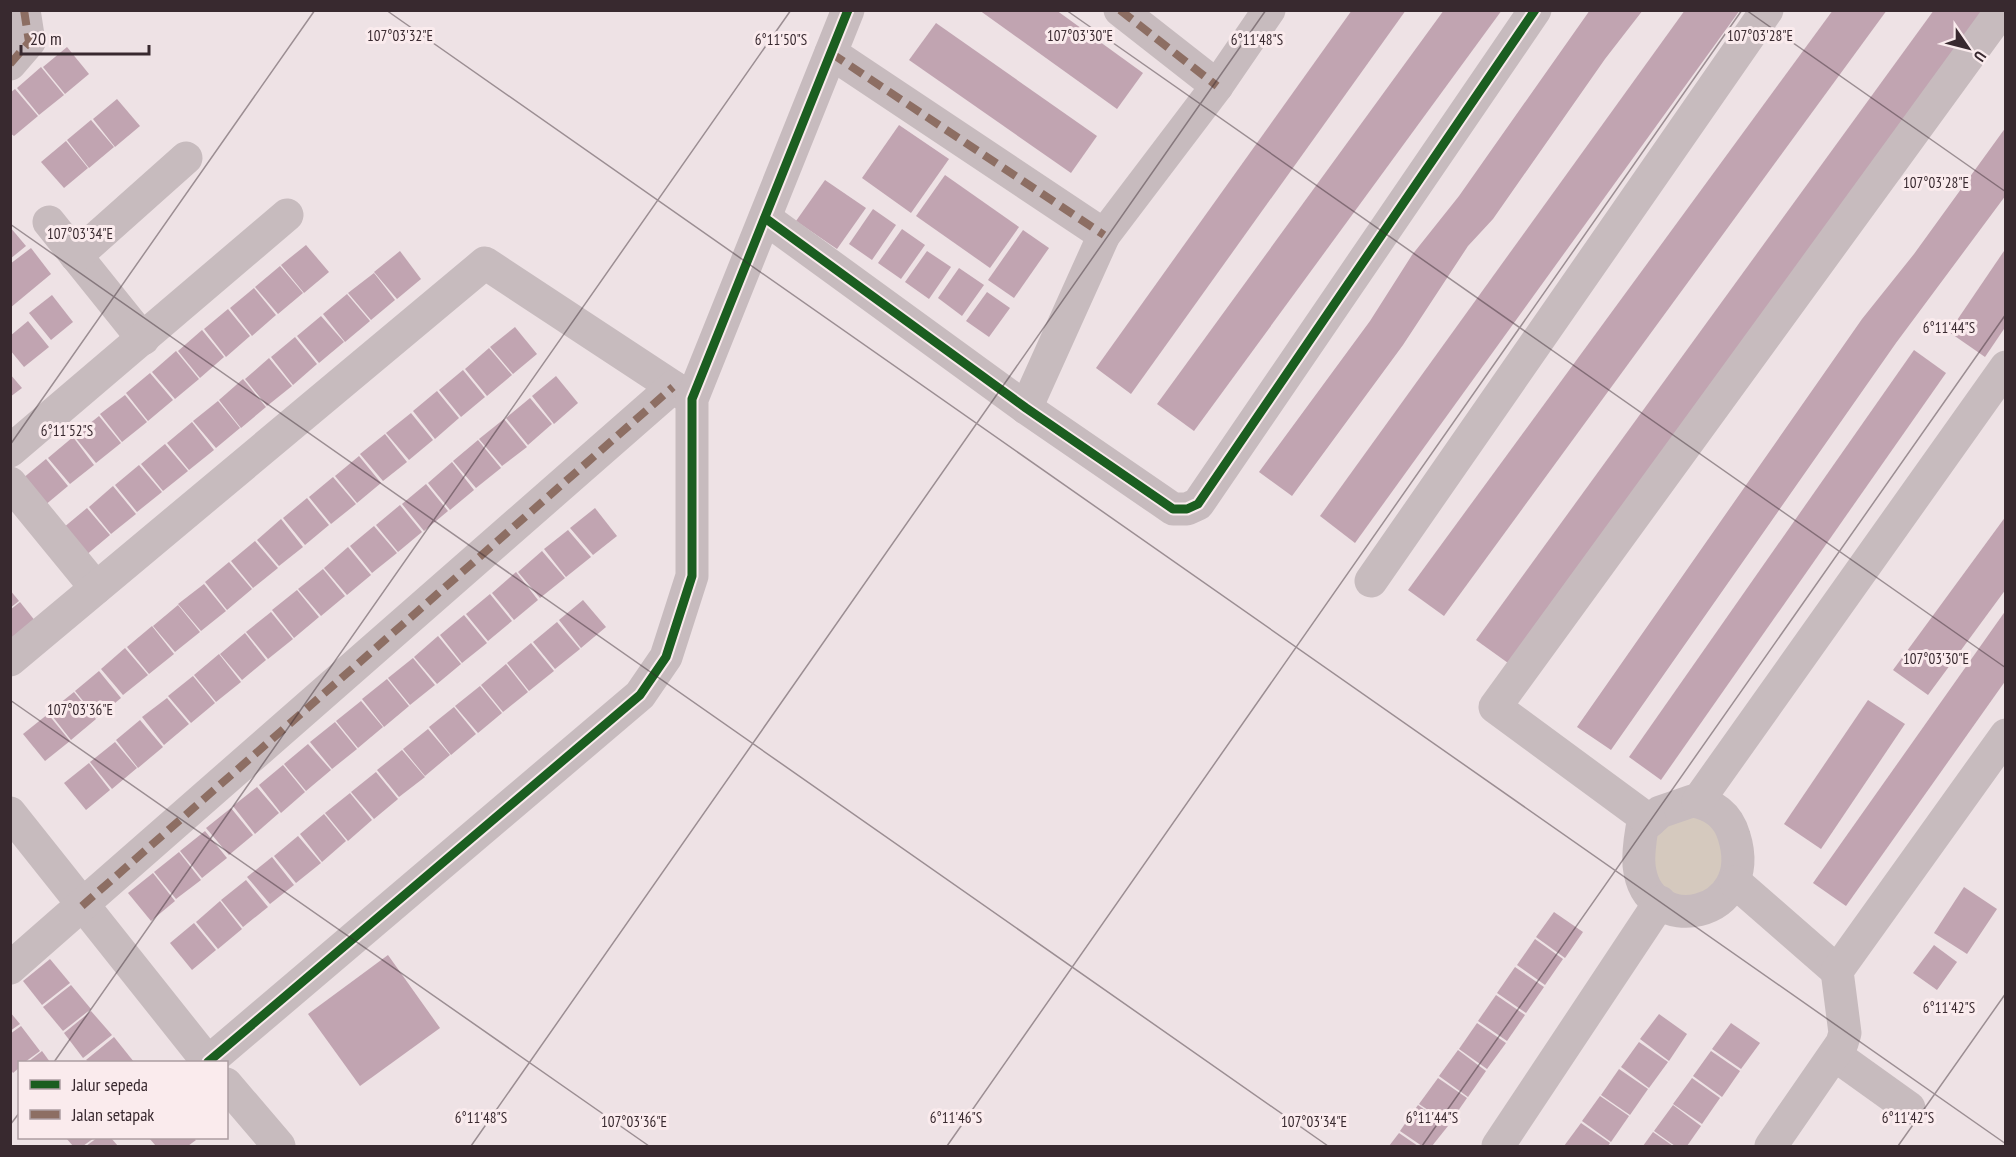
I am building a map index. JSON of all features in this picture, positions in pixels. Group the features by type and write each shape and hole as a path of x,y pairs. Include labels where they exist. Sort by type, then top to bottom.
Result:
{"street":[{"path":"10,64 29,42 24,10"},
{"path":"10,968 682,393 765,218 849,10"},
{"path":"1120,10 1217,86"},
{"path":"1026,408 1104,235 1217,86 1269,10"},
{"path":"765,218 1026,408 1173,509 1187,509 1198,504 1535,10"},
{"path":"1371,581 1767,10"},
{"path":"1650,821 1495,707 2002,10"},
{"path":"831,53 1104,235"},
{"path":"76,256 186,158"},
{"path":"10,452 287,215"},
{"path":"49,222 143,339"},
{"path":"10,660 485,262 682,393"},
{"path":"1698,801 2006,367"},
{"path":"209,1061 640,695 666,657 692,576 682,393"},
{"path":"10,483 96,588"},
{"path":"1837,971 2006,735"},
{"path":"1698,801 1715,808 1733,831 1739,861 1735,882 1715,903 1695,912 1675,913 1647,888 1639,866 1642,828 1650,821 1660,812 1675,805 1698,801"},
{"path":"10,813 207,1061"},
{"path":"1735,882 1837,971 1845,1033 1835,1055 1771,1146"},
{"path":"1497,1146 1660,902"},
{"path":"1835,1055 1910,1108"},
{"path":"228,1086 279,1146"}],"shaded area":[{"path":"1708,803 1739,870 1675,913 1639,850 1642,828"}],"building":[{"path":"979,10 1056,10 1143,73 1117,109"},
{"path":"1352,10 1406,10 1131,394 1096,368"},
{"path":"1444,10 1502,10 1194,431 1157,404"},
{"path":"1590,10 1643,10 1605,59 1493,219 1468,246 1403,345 1292,496 1259,472 1370,321 1412,255 1459,196"},
{"path":"1685,10 1740,10 1355,543 1320,516"},
{"path":"1833,10 1887,10 1444,616 1408,590"},
{"path":"1934,10 1992,10 1515,668 1476,640"},
{"path":"936,23 1097,136 1071,173 909,60"},
{"path":"67,47 89,74 65,94 43,67"},
{"path":"41,67 64,95 39,115 17,88"},
{"path":"15,89 38,116 14,136 10,133 10,93"},
{"path":"117,99 140,126 115,147 93,119"},
{"path":"91,120 114,147 89,168 67,140"},
{"path":"899,125 949,159 911,213 862,178"},
{"path":"2006,127 2006,195 1896,343 1611,750 1577,727 1862,319 1914,254"},
{"path":"66,141 88,168 64,188 41,162"},
{"path":"945,175 1019,227 990,268 916,216"},
{"path":"825,180 866,208 837,249 796,221"},
{"path":"873,209 896,225 872,260 849,244"},
{"path":"10,227 26,246 10,259"},
{"path":"902,229 925,245 901,279 878,263"},
{"path":"1023,230 1049,248 1014,298 988,280"},
{"path":"306,245 329,272 304,293 281,265"},
{"path":"31,248 51,274 10,308 10,264"},
{"path":"2006,248 2006,326 1985,357 1949,332"},
{"path":"400,251 421,279 397,299 374,272"},
{"path":"927,251 951,267 929,299 905,282"},
{"path":"280,266 303,293 278,314 255,287"},
{"path":"959,268 984,285 962,316 938,298"},
{"path":"374,273 395,300 371,320 348,293"},
{"path":"254,288 276,315 252,336 230,308"},
{"path":"987,292 1010,308 989,337 966,321"},
{"path":"347,294 370,321 345,342 323,314"},
{"path":"52,295 73,322 51,340 29,313"},
{"path":"228,309 250,336 226,357 204,329"},
{"path":"321,316 344,342 319,363 297,336"},
{"path":"28,321 49,347 24,367 10,350 10,336"},
{"path":"515,327 537,354 513,374 490,347"},
{"path":"202,330 224,357 200,378 178,351"},
{"path":"295,337 317,364 293,385 271,357"},
{"path":"489,348 512,375 487,396 465,369"},
{"path":"1914,350 1946,373 1661,780 1629,757"},
{"path":"176,351 199,379 175,399 152,372"},
{"path":"269,358 292,386 267,406 245,379"},
{"path":"463,370 485,397 461,417 439,390"},
{"path":"150,373 173,400 148,421 126,393"},
{"path":"10,374 22,388 10,397"},
{"path":"556,376 578,403 554,424 532,396"},
{"path":"243,379 266,407 241,428 219,400"},
{"path":"437,391 459,418 435,439 413,411"},
{"path":"125,395 147,422 122,442 100,414"},
{"path":"530,398 552,424 528,445 506,418"},
{"path":"218,401 240,428 216,448 193,421"},
{"path":"411,413 433,440 409,460 386,433"},
{"path":"99,416 121,443 96,463 74,436"},
{"path":"504,419 527,447 502,466 479,439"},
{"path":"192,422 214,450 189,470 167,443"},
{"path":"385,434 407,462 383,481 360,454"},
{"path":"73,437 94,465 70,484 48,458"},
{"path":"478,440 501,468 476,488 453,461"},
{"path":"165,444 188,471 163,491 141,464"},
{"path":"359,456 381,483 357,503 335,476"},
{"path":"46,459 68,486 44,506 22,479"},
{"path":"452,462 474,490 450,510 428,483"},
{"path":"139,465 162,492 137,512 115,485"},
{"path":"333,477 356,504 331,524 309,497"},
{"path":"426,484 448,511 424,531 402,504"},
{"path":"113,486 136,514 111,534 89,507"},
{"path":"307,498 329,525 305,545 283,518"},
{"path":"400,505 422,532 398,552 376,525"},
{"path":"87,508 110,535 85,556 63,528"},
{"path":"595,508 617,536 593,555 570,528"},
{"path":"2006,516 2006,589 1928,695 1893,670"},
{"path":"281,519 303,547 279,566 257,540"},
{"path":"374,526 397,553 372,573 350,546"},
{"path":"568,530 591,557 566,577 544,549"},
{"path":"255,541 278,568 253,588 231,561"},
{"path":"348,547 371,575 347,595 324,568"},
{"path":"542,551 565,578 540,598 518,572"},
{"path":"229,562 252,589 227,610 205,582"},
{"path":"323,569 345,596 321,616 298,589"},
{"path":"516,572 538,600 514,620 492,593"},
{"path":"204,584 226,611 201,631 178,604"},
{"path":"10,590 19,601 10,608"},
{"path":"297,590 319,617 294,638 272,610"},
{"path":"490,594 512,621 488,641 466,614"},
{"path":"583,600 606,627 581,648 559,620"},
{"path":"20,602 40,627 10,646 10,610"},
{"path":"178,605 200,632 175,652 153,626"},
{"path":"2006,610 2006,680 1846,906 1813,883"},
{"path":"271,612 293,639 268,659 246,632"},
{"path":"464,615 487,643 462,663 440,635"},
{"path":"557,622 580,649 555,669 533,642"},
{"path":"152,626 174,654 149,674 127,647"},
{"path":"245,633 266,660 242,680 220,654"},
{"path":"438,636 461,664 437,684 414,657"},
{"path":"531,643 554,671 529,691 507,663"},
{"path":"125,648 148,675 123,695 101,669"},
{"path":"219,654 241,682 216,702 194,675"},
{"path":"413,658 435,685 410,705 388,678"},
{"path":"506,664 528,692 503,712 481,685"},
{"path":"99,671 121,698 97,718 75,691"},
{"path":"193,676 215,703 191,723 168,696"},
{"path":"387,679 409,706 384,727 362,699"},
{"path":"480,686 502,713 478,733 455,706"},
{"path":"74,692 96,719 71,740 49,712"},
{"path":"167,698 189,724 164,745 142,717"},
{"path":"1868,700 1905,724 1821,849 1784,824"},
{"path":"361,701 383,727 358,748 336,721"},
{"path":"454,707 476,734 451,755 429,727"},
{"path":"48,714 70,741 45,761 23,734"},
{"path":"140,720 163,747 138,768 116,740"},
{"path":"335,722 357,749 332,769 310,742"},
{"path":"428,729 450,755 425,776 403,749"},
{"path":"115,742 137,768 112,789 90,762"},
{"path":"308,744 331,770 306,791 284,764"},
{"path":"402,750 425,777 399,797 377,770"},
{"path":"89,763 110,790 86,810 64,783"},
{"path":"283,765 305,792 281,813 259,785"},
{"path":"376,772 398,799 374,819 351,792"},
{"path":"257,787 279,813 255,834 233,806"},
{"path":"350,793 372,820 348,841 325,813"},
{"path":"231,808 253,835 229,855 206,828"},
{"path":"324,814 346,841 322,862 300,834"},
{"path":"205,831 227,858 202,878 180,851"},
{"path":"298,836 321,863 296,883 274,856"},
{"path":"179,852 201,880 176,899 154,872"},
{"path":"272,857 294,885 270,904 247,877"},
{"path":"153,873 175,901 151,921 128,893"},
{"path":"246,880 268,907 243,927 221,900"},
{"path":"1964,887 1997,909 1967,954 1934,933"},
{"path":"220,901 242,929 218,949 196,922"},
{"path":"1554,912 1583,932 1565,958 1536,937"},
{"path":"194,923 216,950 192,970 170,943"},
{"path":"1535,939 1563,959 1545,985 1517,965"},
{"path":"1934,945 1957,962 1937,990 1913,973"},
{"path":"388,955 440,1028 360,1086 308,1014"},
{"path":"50,959 70,983 42,1005 23,981"},
{"path":"1515,967 1544,987 1526,1013 1497,993"},
{"path":"71,985 91,1009 63,1031 43,1007"},
{"path":"1496,995 1525,1015 1507,1041 1478,1021"},
{"path":"91,1011 112,1035 83,1058 64,1033"},
{"path":"10,1012 20,1024 10,1031"},
{"path":"1659,1014 1687,1034 1669,1061 1640,1039"},
{"path":"1477,1023 1506,1043 1487,1069 1459,1049"},
{"path":"1731,1023 1760,1043 1741,1069 1712,1049"},
{"path":"21,1026 40,1051 26,1061 18,1061 18,1069 13,1073 10,1069 10,1034"},
{"path":"114,1037 133,1061 88,1061 86,1060"},
{"path":"1639,1042 1668,1062 1649,1088 1621,1067"},
{"path":"1458,1050 1486,1071 1468,1097 1439,1076"},
{"path":"42,1051 49,1061 29,1061"},
{"path":"1711,1051 1740,1071 1722,1097 1693,1076"},
{"path":"1619,1069 1648,1089 1630,1115 1601,1095"},
{"path":"1438,1078 1467,1098 1449,1124 1419,1104"},
{"path":"1692,1078 1720,1098 1702,1124 1673,1104"},
{"path":"1600,1096 1629,1116 1611,1142 1582,1121"},
{"path":"1418,1105 1448,1126 1432,1146 1422,1146 1400,1131"},
{"path":"1673,1105 1701,1126 1687,1146 1675,1146 1654,1131"},
{"path":"1581,1123 1610,1143 1608,1146 1564,1146"},
{"path":"1653,1132 1673,1146 1643,1146"},
{"path":"1399,1133 1418,1146 1389,1146"},
{"path":"67,1139 93,1139 83,1146 73,1146"},
{"path":"96,1139 112,1139 118,1146 86,1146"},
{"path":"150,1139 196,1140 188,1146 156,1146"}],"marked path":[{"path":"10,64 29,42 24,10"},
{"path":"1120,10 1217,86"},
{"path":"831,53 1104,235"},
{"path":"82,906 673,387"}],"cycle path":[{"path":"209,1061 640,695 666,657 692,576 692,399 848,10"},
{"path":"765,218 1026,408 1173,509 1187,509 1198,504 1535,10"}]}
